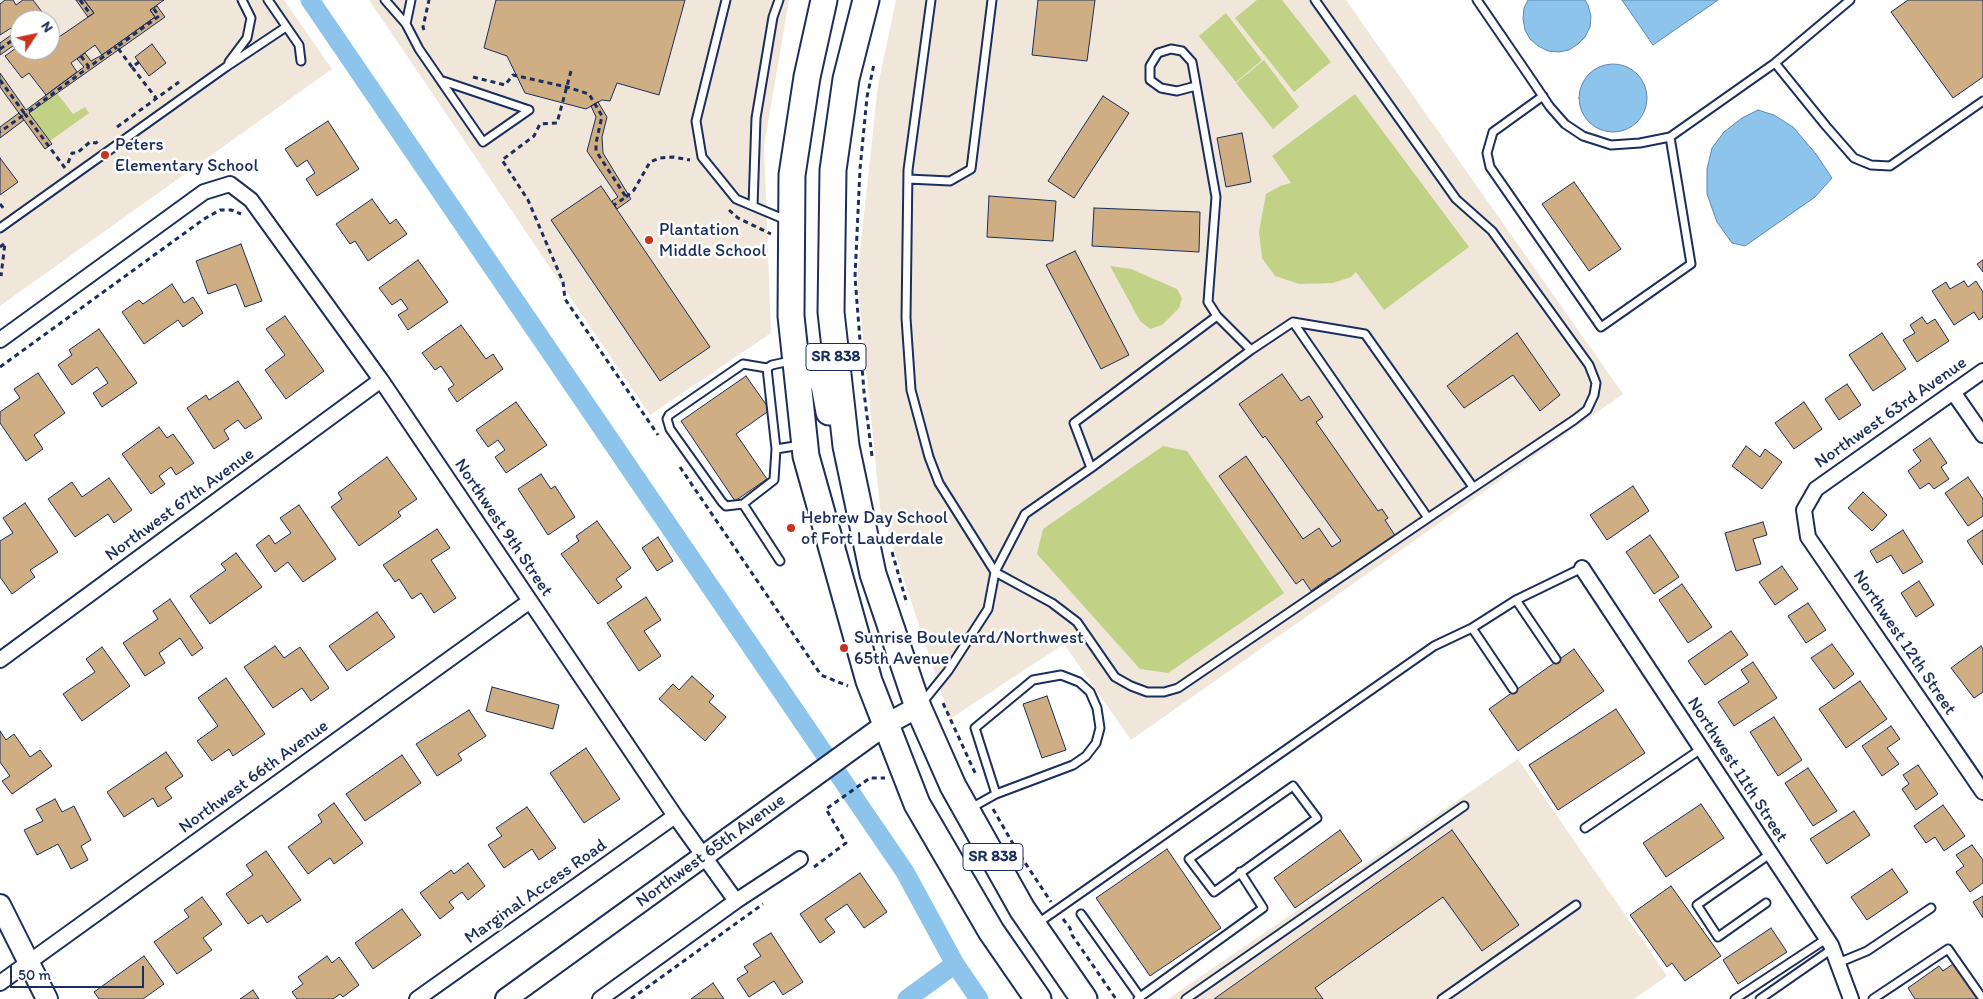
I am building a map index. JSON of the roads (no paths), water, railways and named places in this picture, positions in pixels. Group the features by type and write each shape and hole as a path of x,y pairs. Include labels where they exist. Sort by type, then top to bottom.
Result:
{"highway":[{"name":"SR 838","path":"824,0 807,77 785,229 791,316 806,456 869,681 917,804 990,931 1038,999"},
{"name":"SR 838","path":"866,0 846,79 833,170 831,312 846,446 861,515 874,574 918,707 952,786 977,805 1022,909 1084,999"},
{"path":"796,359 811,369 824,385 839,488 849,507 861,515"}],"street":[{"name":"Northwest 9th Street","path":"0,340 204,192 230,184 251,200 381,380 675,816 736,901"},
{"name":"Northwest 63rd Avenue","path":"1804,510 1816,488 1983,371"},
{"name":"Northwest 67th Avenue","path":"0,660 381,380"},
{"path":"1953,392 1983,435"},
{"name":"Northwest 12th Street","path":"1804,510 1808,537 1983,792"},
{"name":"Northwest 11th Street","path":"1582,568 1829,944 1851,999"},
{"name":"Northwest 66th Avenue","path":"0,983 530,601"},
{"name":"Northwest 65th Avenue","path":"506,999 885,725 918,707"},
{"name":"Marginal Access Road","path":"418,999 675,816"},
{"path":"600,999 736,901 800,859"},
{"path":"0,905 47,999"}],"lane":[{"path":"226,67 247,38 251,18 242,0"},
{"path":"268,0 298,45 301,61"},
{"path":"385,0 406,24 420,49 483,142 529,110 443,81"},
{"path":"406,24 411,0"},
{"path":"726,0 696,121 702,157 736,199 753,206 785,229"},
{"path":"753,206 756,118 773,16 778,0"},
{"path":"931,0 908,179 906,318 911,390 929,457 940,483 995,572 1052,603 1077,622 1115,677 1147,692 1164,692 1178,688 1586,410 1594,395 1596,383 1589,365 1492,231 1456,199 1315,0"},
{"path":"908,179 950,180 971,169 992,0"},
{"path":"1477,0 1543,96 1565,124 1583,136 1611,145 1640,143 1670,137 1775,63 1850,0"},
{"path":"0,228 226,67 286,27"},
{"path":"1196,86 1177,91 1161,88 1150,80 1150,66 1158,53 1171,49 1182,52 1192,62 1216,197 1208,302 1217,316 1251,350"},
{"path":"1775,63 1854,158 1871,165 1890,166 1983,101"},
{"path":"1543,96 1493,132 1487,153 1490,167 1601,327 1691,264 1670,137"},
{"path":"1092,468 1074,423 1217,316"},
{"path":"918,707 948,671 988,608 995,572 1025,514 1092,468 1251,350 1293,322 1365,334 1473,487"},
{"path":"1293,322 1428,518"},
{"path":"767,368 776,449 774,480 742,504 726,506 670,429 667,420 669,415 743,364 767,368 796,359"},
{"path":"776,449 804,445"},
{"path":"742,504 780,561"},
{"path":"1034,927 1434,646 1472,628 1516,600 1582,568"},
{"path":"1516,600 1556,659"},
{"path":"1472,628 1513,689"},
{"path":"977,805 996,794 1073,765 1086,756 1096,743 1100,728 1097,708 1090,692 1079,682 1061,675 1033,680 974,728 996,794"},
{"path":"1585,828 1701,749"},
{"path":"1293,786 1317,818 1240,872 1214,892 1190,859 1293,786"},
{"path":"1186,999 1464,806"},
{"path":"1766,903 1718,937 1697,905 1770,854"},
{"path":"1081,914 1139,998 1263,908 1240,872"},
{"path":"1442,999 1576,905"},
{"path":"1838,963 1867,951 1931,908"},
{"path":"1735,999 1829,944"},
{"path":"1760,999 1829,944"},
{"path":"1873,999 1948,949 1983,999"}],"water":[{"path":"1528,0 1585,0 1591,16 1590,27 1585,37 1569,50 1559,52 1548,51 1538,46 1530,39 1525,30 1524,8"},
{"path":"1622,0 1718,0 1653,45"},
{"path":"1613,64 1626,67 1637,74 1644,85 1647,98 1644,111 1637,122 1626,129 1613,132 1600,129 1589,122 1582,111 1579,98 1582,85 1589,74 1600,67"},
{"path":"1758,110 1774,115 1793,127 1816,154 1832,178 1815,197 1745,246 1732,243 1717,222 1707,194 1707,169 1712,148 1724,132 1742,118"}],"waterway":[{"path":"310,0 905,872 955,964 979,999"},
{"path":"907,999 955,964"}],"place":[{"name":"Peters Elementary School","path":"105,155"},
{"name":"Plantation Middle School","path":"649,240"},
{"name":"Hebrew Day School of Fort Lauderdale","path":"791,528"},
{"name":"Sunrise Boulevard/Northwest 65th Avenue","path":"844,648"}]}
